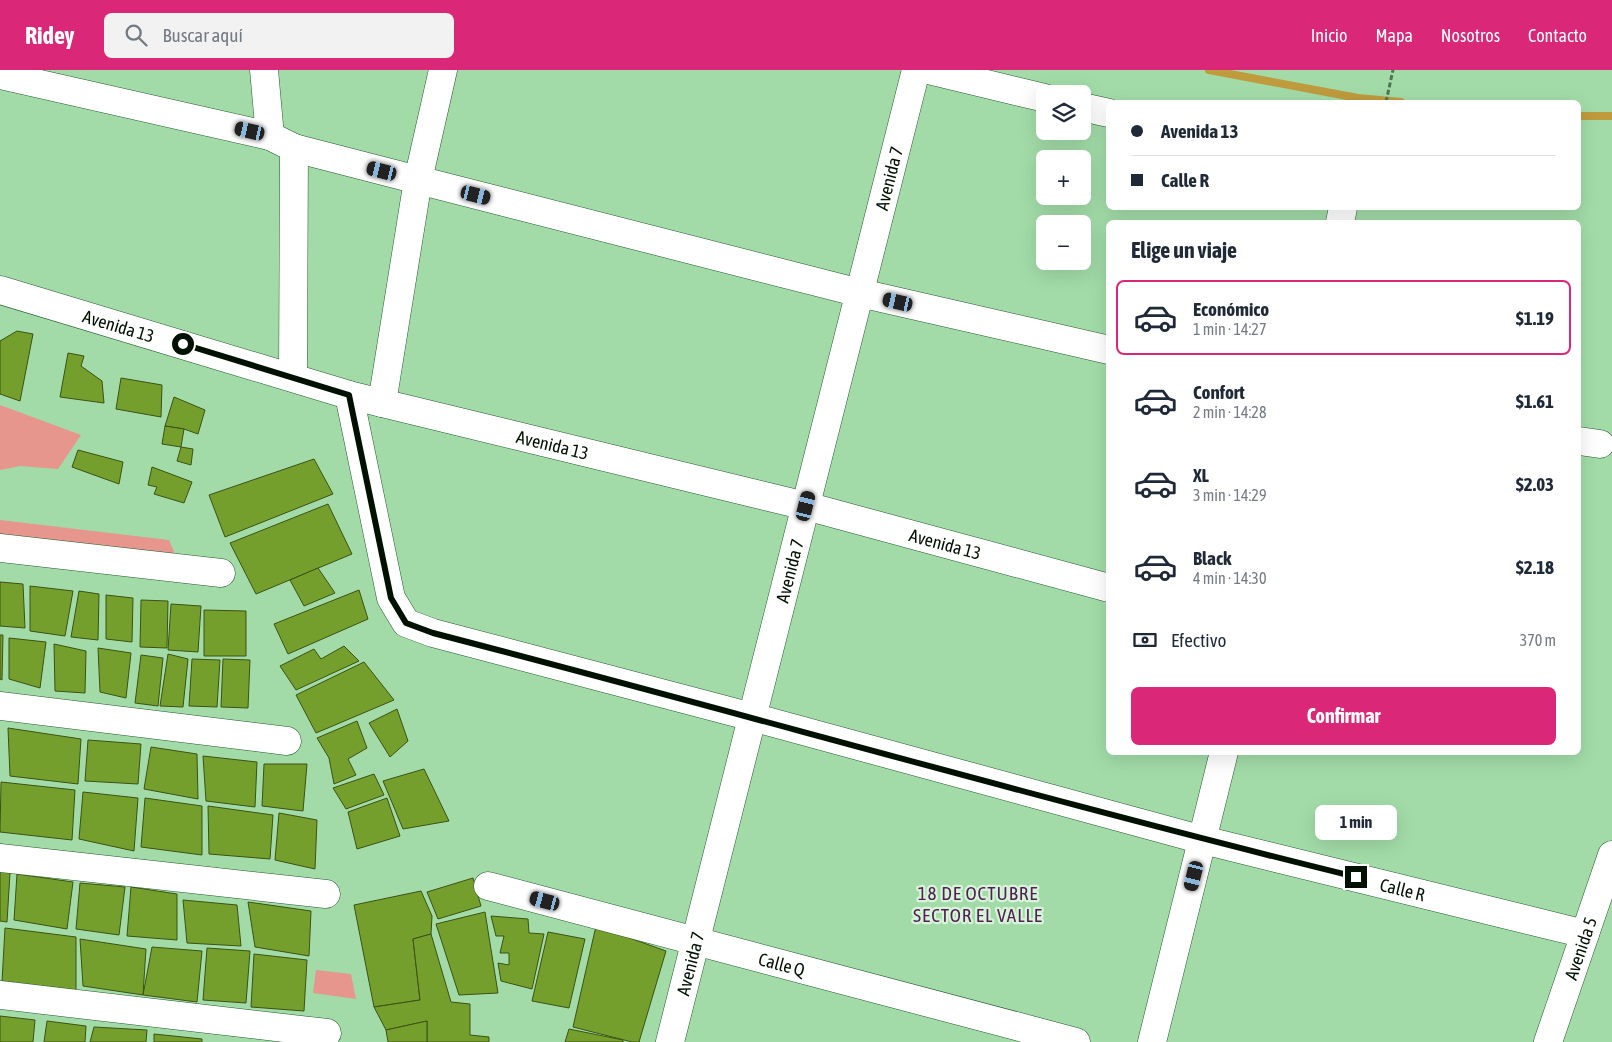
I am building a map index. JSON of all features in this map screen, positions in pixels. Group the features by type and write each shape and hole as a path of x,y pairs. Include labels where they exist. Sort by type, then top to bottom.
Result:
{"street":[{"path":"264,70 270,136"},
{"path":"382,403 418,180 443,70"},
{"name":"Avenida 7","path":"670,1042 916,70"},
{"path":"928,70 1036,96"},
{"path":"9,77 270,136 294,148 860,293 1106,349"},
{"path":"1091,108 1106,112"},
{"path":"294,148 294,377"},
{"name":"Avenida 13","path":"0,290 349,395 806,506 1106,587"},
{"name":"Calle R","path":"349,395 391,598 406,623 433,633 752,717 1203,840 1585,934"},
{"path":"0,548 221,573"},
{"path":"0,706 287,742"},
{"path":"1152,1042 1223,755"},
{"name":"Avenida 5","path":"1548,1042 1612,855"},
{"path":"0,858 326,894"},
{"name":"Calle Q","path":"488,886 1076,1042"},
{"path":"0,995 327,1033"}],"path":[{"path":"1386,100 1394,70"}],"shaded area":[{"path":"0,405 81,435 58,469 20,466 0,470"},
{"path":"0,520 169,540 175,554 0,540"},
{"path":"316,970 351,974 356,999 313,993"}],"building":[{"path":"17,331 33,334 20,401 0,394 0,341"},
{"path":"68,353 84,356 81,366 102,381 104,403 60,397"},
{"path":"121,378 162,385 161,417 116,409"},
{"path":"174,397 205,410 198,434 184,429 165,426"},
{"path":"165,426 184,429 181,447 162,444"},
{"path":"181,447 193,449 191,465 177,461"},
{"path":"78,450 123,462 119,484 72,467"},
{"path":"314,459 333,494 225,537 209,495"},
{"path":"152,467 192,482 184,503 154,494 157,487 148,485"},
{"path":"328,504 352,554 256,594 230,543"},
{"path":"318,568 335,593 304,606 290,580"},
{"path":"0,582 23,584 25,628 0,626"},
{"path":"30,586 73,591 65,636 30,631"},
{"path":"359,590 368,619 288,654 274,624"},
{"path":"79,591 99,594 98,640 71,637"},
{"path":"106,595 133,598 132,642 106,639"},
{"path":"141,600 168,601 167,648 140,647"},
{"path":"171,604 201,606 198,652 168,650"},
{"path":"204,610 246,611 246,656 204,656"},
{"path":"0,635 3,635 2,680 0,679"},
{"path":"9,638 46,642 40,688 9,679"},
{"path":"54,644 86,651 85,693 55,691"},
{"path":"344,646 359,661 296,690 280,666 314,649 321,659"},
{"path":"98,648 131,653 126,698 100,692"},
{"path":"168,654 188,659 183,707 160,706"},
{"path":"141,655 163,658 158,706 135,703"},
{"path":"192,659 220,660 217,707 189,706"},
{"path":"223,659 250,660 248,708 221,707"},
{"path":"364,662 394,700 316,733 296,695"},
{"path":"397,709 408,741 390,757 369,723"},
{"path":"357,721 367,748 348,759 356,775 334,784 329,758 317,738"},
{"path":"8,728 81,739 78,784 10,776"},
{"path":"88,740 141,744 138,784 85,781"},
{"path":"151,747 197,754 198,799 144,789"},
{"path":"203,756 257,762 255,807 206,801"},
{"path":"264,764 307,764 303,811 262,806"},
{"path":"424,769 449,821 403,829 383,781"},
{"path":"374,774 384,795 346,809 333,788"},
{"path":"1,782 75,790 72,840 0,832"},
{"path":"83,792 138,798 134,851 79,839"},
{"path":"145,798 202,806 202,855 141,847"},
{"path":"387,798 400,836 357,849 348,812"},
{"path":"208,806 273,815 270,859 209,854"},
{"path":"279,813 317,820 315,869 275,860"},
{"path":"0,871 10,873 7,922 0,921"},
{"path":"17,874 73,882 67,929 14,920"},
{"path":"473,878 481,906 438,919 427,892"},
{"path":"80,883 125,887 119,935 76,929"},
{"path":"131,887 177,894 177,940 127,936"},
{"path":"421,891 432,916 431,934 413,939 420,1000 374,1007 354,905"},
{"path":"183,900 237,905 241,946 187,943"},
{"path":"248,902 311,911 309,956 255,947"},
{"path":"485,912 498,993 459,995 436,924"},
{"path":"491,916 528,919 529,933 544,934 532,989 501,981 498,963 509,965 509,953 500,953 504,936 496,936"},
{"path":"596,926 666,951 639,1042 632,1042 573,1027"},
{"path":"5,928 76,937 76,990 2,982"},
{"path":"548,932 585,939 569,1008 532,1001"},
{"path":"431,934 451,1002 470,1004 470,1035 489,1037 489,1042 427,1042 427,1021 386,1030 374,1007 420,1000 413,939"},
{"path":"80,939 146,949 143,995 83,986"},
{"path":"152,947 202,951 197,1002 143,995"},
{"path":"207,948 250,951 246,1003 203,1000"},
{"path":"254,954 307,960 304,1011 251,1007"},
{"path":"0,1016 35,1020 33,1042 0,1042"},
{"path":"47,1021 86,1026 85,1042 44,1042"},
{"path":"427,1021 427,1042 388,1042 386,1030"},
{"path":"94,1027 147,1030 146,1042 90,1042"},
{"path":"569,1029 623,1040 623,1042 565,1042"},
{"path":"154,1034 202,1039 202,1042 154,1042"}],"waterway":[{"path":"1209,70 1358,98 1380,100"},
{"path":"1581,116 1612,116"}],"district":[{"name":"18 DE OCTUBRE SECTOR EL VALLE","path":"978,904"}],"route":[{"path":"183,344 349,395 391,598 406,623 433,633 752,717 1203,840 1356,877"}]}
